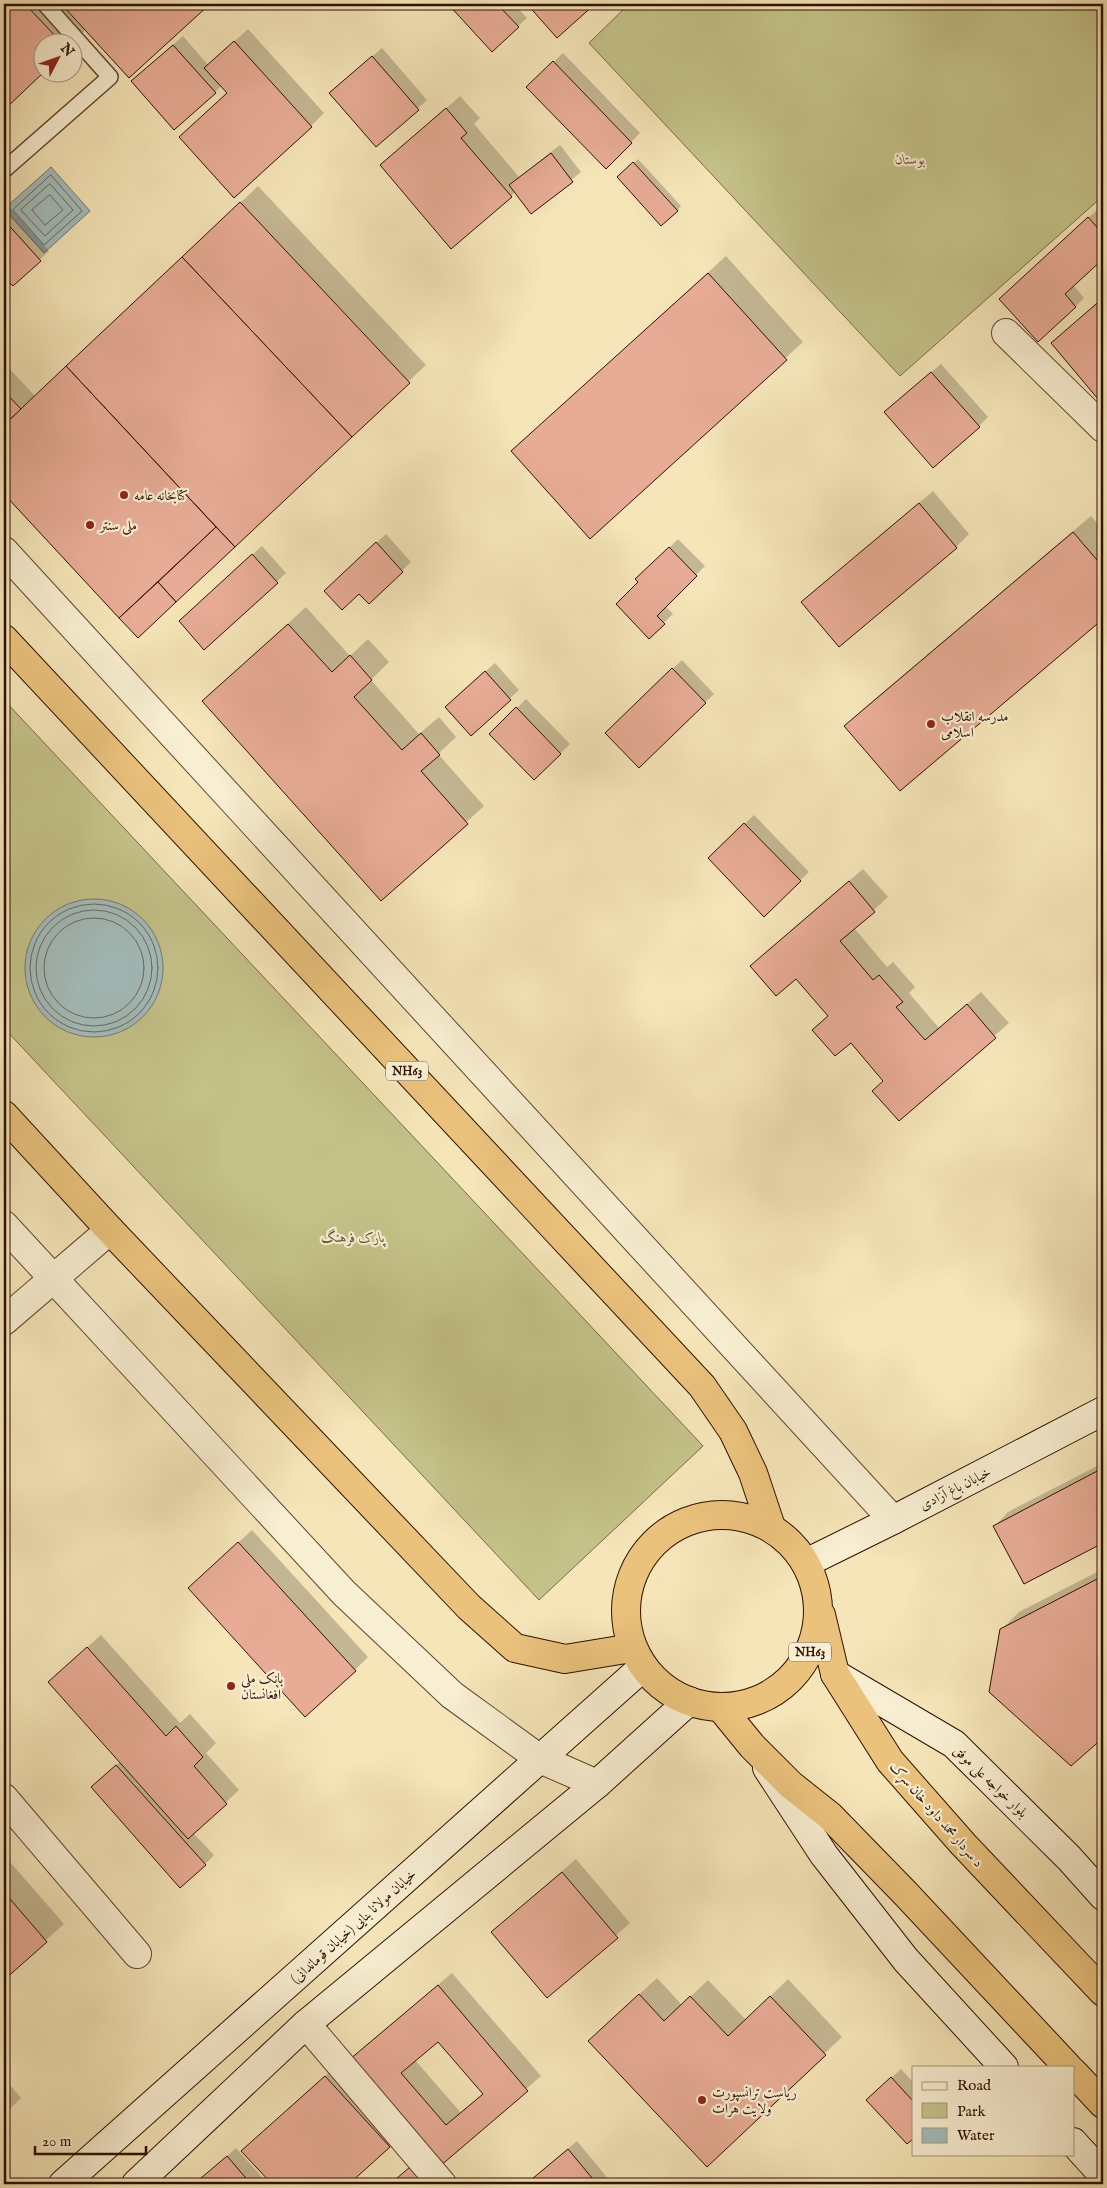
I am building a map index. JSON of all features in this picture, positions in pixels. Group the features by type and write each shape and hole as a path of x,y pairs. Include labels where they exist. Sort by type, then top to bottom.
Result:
{"highway":[{"name":"NH63","path":"4,639 702,1386 733,1431 753,1472 771,1527"},
{"path":"4,1115 110,1230 468,1607 515,1648 565,1659 638,1658"},
{"name":"NH63","path":"719,1514 746,1517 771,1527 790,1543 806,1563 815,1583 819,1605 817,1632 808,1656 792,1678 772,1694 748,1705 722,1708 689,1701 677,1697 658,1683 638,1658 626,1622 626,1595 634,1570 648,1548 668,1530 693,1518 719,1514"},
{"name":"د سردار محمد داود خان سړک","path":"819,1605 835,1674 890,1761 963,1844 1103,1992"},
{"path":"722,1708 752,1746 791,1785 830,1816 1067,2066"},
{"path":"1074,2073 1103,2104"}],"street":[{"path":"1006,333 1103,428"},
{"path":"4,551 893,1520"},
{"path":"4,1225 344,1593 452,1696 540,1759 597,1784"},
{"path":"4,1321 110,1230"},
{"name":"خیابان باغ آزادی","path":"806,1563 1103,1411"},
{"name":"خیابان مولانا بنایی (خیابان قوماندانی)","path":"62,2184 540,1759 638,1658"},
{"name":"بلوار خواجه علی موفق","path":"835,1674 954,1744 1069,1858 1103,1896"},
{"path":"136,2184 306,2024 597,1784 689,1701"},
{"path":"752,1746 824,1855 895,1945 1003,2066"},
{"path":"4,1798 137,1954"},
{"path":"306,2024 442,2184"},
{"path":"1074,2143 1103,2175"}],"lane":[{"path":"4,170 110,77 45,4"}],"green space":[{"name":"بوستان","path":"629,4 1103,4 1103,196 900,376 589,43"},
{"name":"پارک فرهنگ","path":"4,700 703,1446 539,1600 4,1028"}],"water":[{"path":"51,167 90,211 44,253 4,209"},
{"path":"94,899 108,900 121,904 143,919 158,941 162,954 162,982 158,995 143,1017 121,1032 108,1036 94,1037 80,1036 67,1032 45,1017 30,995 26,982 25,968 26,954 30,941 45,919 67,904 80,900"}],"building":[{"path":"4,4 25,4 52,32 32,32 33,82 4,110"},
{"path":"67,4 210,4 129,78 64,7"},
{"path":"448,4 497,4 519,27 492,52"},
{"path":"527,4 595,4 557,38"},
{"path":"234,41 312,127 234,198 179,137 227,93 204,68"},
{"path":"173,45 216,93 174,130 131,81"},
{"path":"372,56 419,110 376,147 329,93"},
{"path":"553,61 632,143 606,169 526,87"},
{"path":"446,108 467,133 461,138 512,197 451,249 380,165"},
{"path":"551,153 573,182 531,214 509,185"},
{"path":"633,162 678,211 661,226 617,177"},
{"path":"240,202 410,383 352,437 182,257"},
{"path":"1088,217 1103,234 1103,259 1065,294 1076,307 1038,342 999,299"},
{"path":"4,220 41,261 13,286 4,277"},
{"path":"182,257 352,437 235,547 66,366"},
{"path":"708,273 787,360 590,539 511,451"},
{"path":"1103,298 1103,405 1051,343"},
{"path":"66,366 216,527 119,618 4,494 4,425"},
{"path":"931,372 980,427 933,468 884,412"},
{"path":"4,391 21,409 4,425"},
{"path":"919,503 957,548 839,647 801,602"},
{"path":"216,527 235,547 176,602 158,582"},
{"path":"1073,532 1103,567 1103,619 900,791 844,726"},
{"path":"376,542 403,572 369,604 359,594 342,610 324,591"},
{"path":"669,547 697,576 657,616 665,624 649,639 616,604 638,582 635,579"},
{"path":"252,554 278,583 204,650 179,621"},
{"path":"158,582 176,602 138,638 119,618"},
{"path":"288,624 332,672 350,655 372,680 354,697 402,750 421,733 440,755 421,771 468,824 381,901 202,701"},
{"path":"672,668 706,703 639,768 605,733"},
{"path":"485,671 511,700 471,736 445,707"},
{"path":"516,707 561,754 534,780 489,734"},
{"path":"744,823 801,881 764,917 708,858"},
{"path":"849,881 875,912 840,941 873,980 879,975 903,1002 896,1007 925,1040 967,1004 996,1038 899,1121 872,1091 883,1081 851,1043 835,1056 812,1030 828,1016 796,979 776,996 750,966"},
{"path":"1103,1468 1103,1543 1024,1584 993,1526"},
{"path":"238,1542 356,1671 305,1717 188,1588"},
{"path":"1103,1576 1103,1738 1071,1766 989,1692 1000,1629"},
{"path":"87,1647 166,1736 176,1726 203,1757 194,1766 227,1804 188,1839 48,1682"},
{"path":"116,1765 206,1865 180,1888 91,1787"},
{"path":"562,1872 618,1938 547,1998 491,1932"},
{"path":"4,1892 47,1942 4,1980"},
{"path":"438,1985 528,2091 439,2167 349,2060","holes":["438,2042 483,2094 446,2125 401,2073"]},
{"path":"639,1994 664,2021 690,1996 728,2036 770,1996 826,2055 707,2167 588,2041"},
{"path":"325,2076 390,2147 349,2184 272,2184 241,2151"},
{"path":"891,2077 912,2100 912,2140 907,2144 866,2100"},
{"path":"568,2149 597,2184 526,2184"},
{"path":"227,2156 251,2184 194,2184"},
{"path":"410,2167 425,2184 390,2184"}],"place":[{"name":"کتابخانه عامه","path":"124,495"},
{"name":"ملی سنتر","path":"90,525"},
{"name":"مدرسه انقلاب اسلامی","path":"931,724"},
{"name":"بانک ملی افغانستان","path":"231,1686"},
{"name":"ریاست ترانسپورت ولایت هرات","path":"702,2100"}]}
